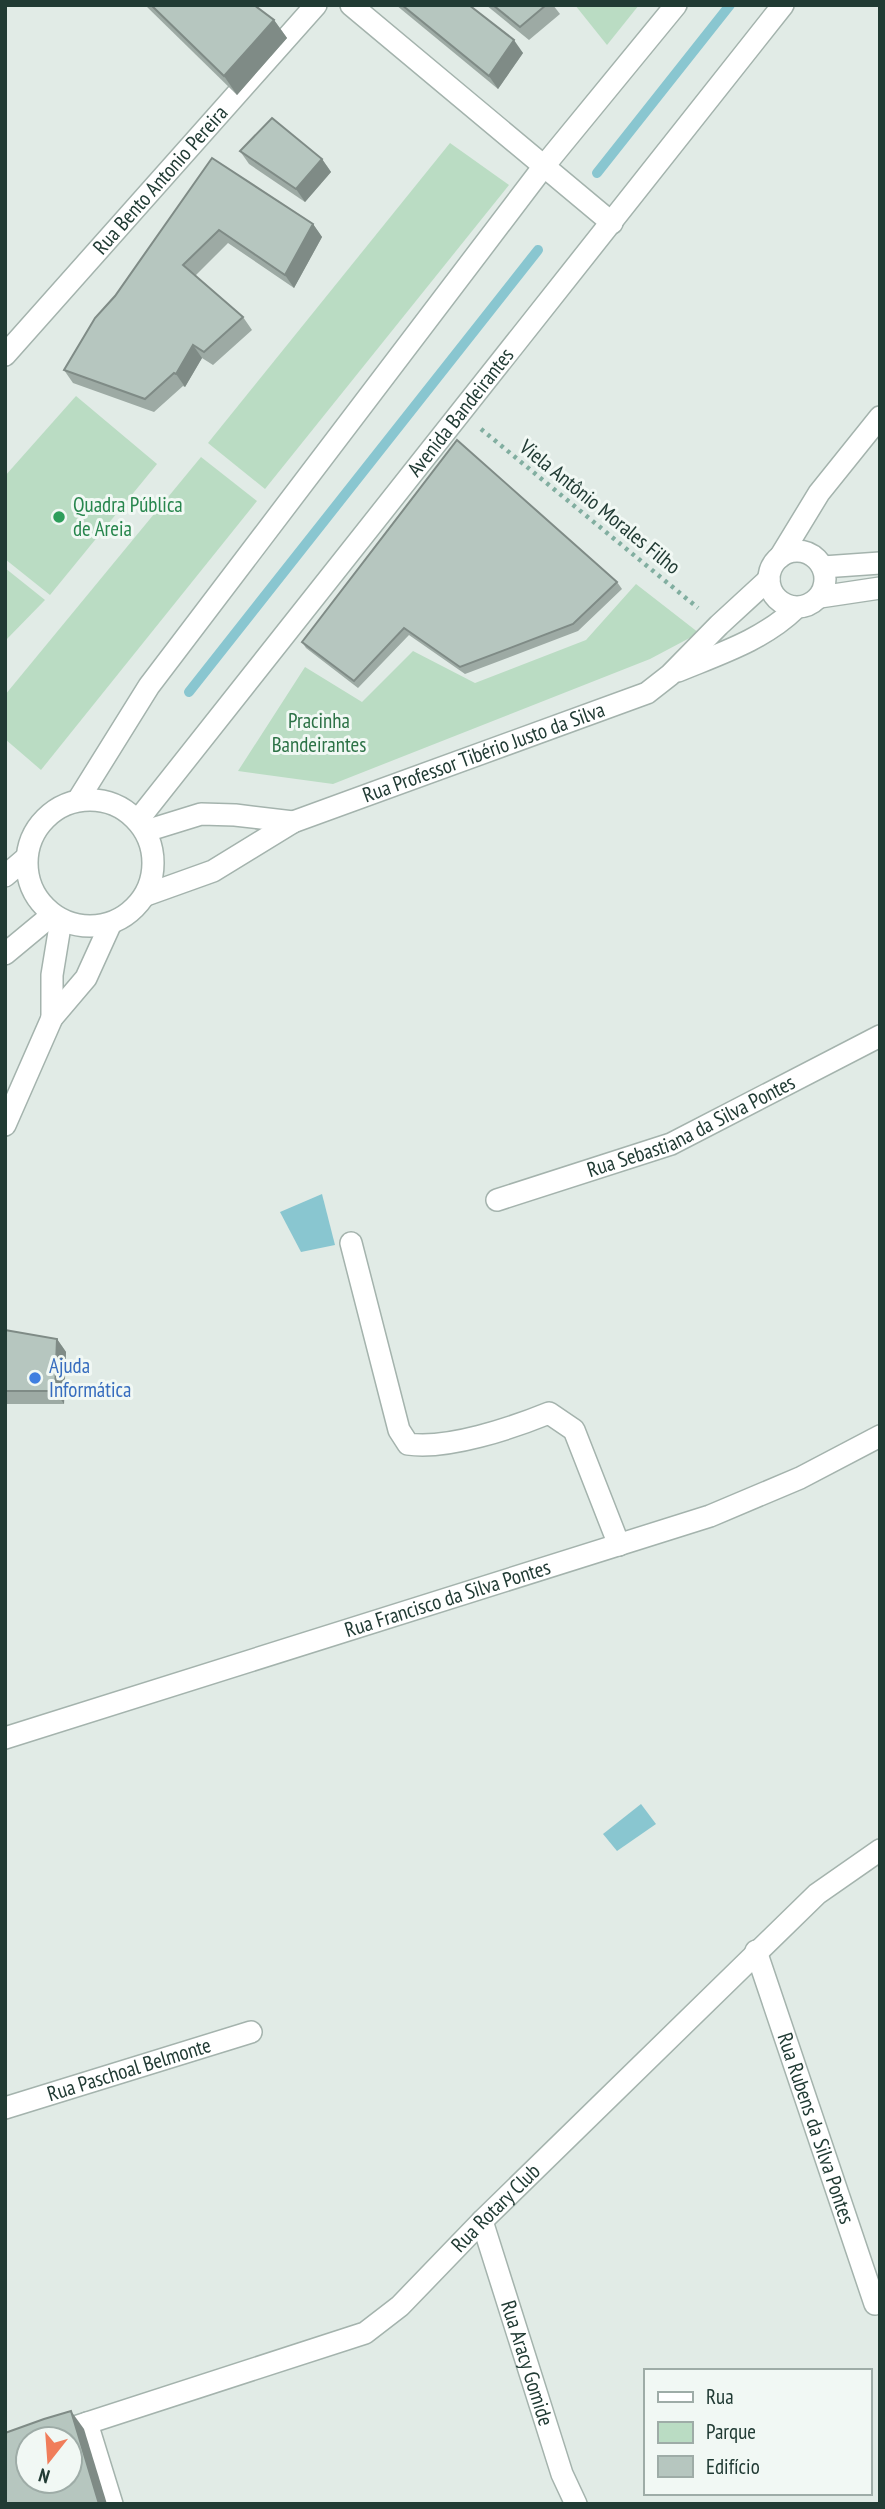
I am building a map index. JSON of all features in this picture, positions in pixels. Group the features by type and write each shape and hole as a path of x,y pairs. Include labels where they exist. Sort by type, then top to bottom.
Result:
{"street":[{"name":"Rua Bento Antonio Pereira","path":"5,355 316,5"},
{"path":"351,5 612,223"},
{"path":"78,800 149,686 544,166 676,5"},
{"name":"Avenida Bandeirantes","path":"142,825 461,413 783,5"},
{"name":"Rua Professor Tibério Justo da Silva","path":"293,822 647,693 670,675 769,579 772,567 819,493 880,417"},
{"path":"780,557 791,552 804,552 815,557 823,567 826,579 820,597"},
{"path":"823,567 880,563"},
{"path":"769,579 776,596 785,606 795,609"},
{"name":"Rua Professor Tibério Justo da Silva","path":"670,675 752,640 779,624 795,609 820,597 880,588"},
{"path":"78,800 110,802 142,825 153,852 153,874 146,895 131,912 111,923 94,927 77,925 56,917 37,899 28,879 26,858 34,831 53,810 78,800"},
{"path":"142,825 201,814 293,822"},
{"path":"146,895 213,871 293,822"},
{"path":"5,876 26,858"},
{"path":"5,954 56,917"},
{"path":"52,1018 56,917"},
{"path":"5,1125 52,1018 86,978 111,923"},
{"name":"Rua Sebastiana da Silva Pontes","path":"497,1200 671,1144 880,1036"},
{"path":"351,1243 399,1430 408,1444 424,1447 507,1430 549,1413 574,1430 618,1545"},
{"name":"Rua Francisco da Silva Pontes","path":"5,1738 710,1516 800,1478 880,1436"},
{"name":"Rua Rotary Club","path":"81,2425 365,2333 400,2306 482,2221 756,1951 817,1894 880,1850"},
{"name":"Rua Rubens da Silva Pontes","path":"756,1951 875,2304"},
{"name":"Rua Paschoal Belmonte","path":"5,2108 251,2032"},
{"name":"Rua Aracy Gomide","path":"482,2221 562,2474 576,2504"},
{"path":"87,2423 112,2504"}],"path":[{"name":"Viela Antônio Morales Filho","path":"461,413 719,625"}],"green space":[{"path":"575,5 639,5 607,45"},
{"path":"450,143 509,185 265,489 208,443"},
{"name":"Quadra Pública de Areia","path":"76,396 157,464 50,595 5,559 5,476"},
{"path":"201,457 257,501 41,770 5,739 5,695"},
{"path":"5,568 45,600 5,641"},
{"name":"Pracinha Bandeirantes","path":"636,584 699,633 650,659 333,784 238,771 305,667 362,702 413,651 475,683 586,640"}],"water":[{"path":"322,1194 335,1245 301,1252 280,1212"},
{"path":"641,1804 656,1824 617,1851 603,1834"}],"building":[{"path":"151,5 254,5 274,20 224,76"},
{"path":"402,5 469,5 514,40 489,76"},
{"path":"493,5 546,5 520,27"},
{"path":"272,118 322,159 296,189 240,151"},
{"path":"212,158 313,224 285,275 219,230 183,265 243,317 204,352 193,345 176,374 145,399 64,370 95,318 115,296"},
{"path":"457,440 617,582 573,624 460,667 404,628 354,681 302,642"},
{"name":"Ajuda Informática","path":"5,1330 57,1339 55,1391 5,1391"},
{"path":"71,2411 75,2425 27,2425"},
{"path":"14,2430 14,2495 84,2495 84,2454 99,2504 5,2504 5,2433"}],"waterway":[{"path":"597,173 730,5"},
{"path":"189,692 538,250"}],"place":[{"name":"Quadra Pública de Areia","path":"59,517"},
{"name":"Ajuda Informática","path":"35,1378"}]}
